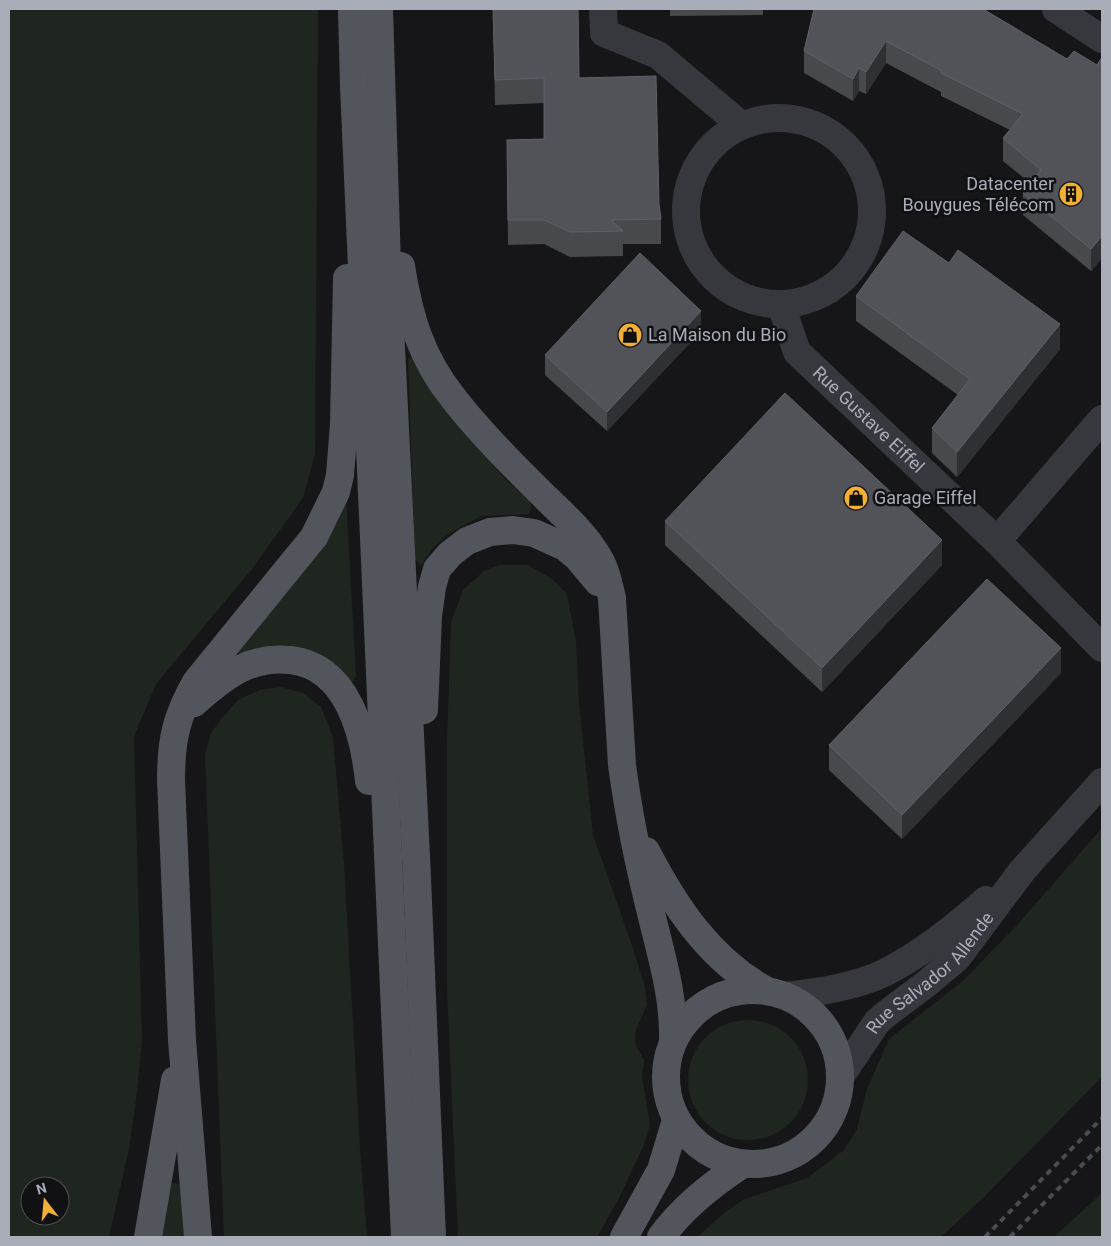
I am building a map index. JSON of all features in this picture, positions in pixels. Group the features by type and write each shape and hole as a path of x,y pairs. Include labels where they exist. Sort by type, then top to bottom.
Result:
{"main road":[{"path":"352,9 405,1237"},
{"path":"379,9 386,266 417,876 432,1237"},
{"path":"380,62 396,232 409,308 428,361 454,399 491,441 587,540 601,562 608,579 612,598 622,765 628,811 672,997 673,1041"},
{"path":"198,1237 182,1040 171,780 171,754 174,731 185,701 196,682 314,537 336,492 340,475 344,424 354,87"},
{"path":"417,876 428,616 432,587 437,570 450,554 467,541 490,532 513,530 534,533 565,547 577,557 598,583 612,614"},
{"path":"180,716 218,682 240,669 262,661 281,659 303,662 321,670 344,694 360,730 366,753 393,987"},
{"path":"628,811 655,869 692,928 732,968 751,982 776,993 809,1010 828,1032 837,1054 840,1077 838,1095 827,1124 813,1141 791,1156 765,1164 743,1164 721,1159 704,1150 687,1135 676,1120 669,1104 665,1083 668,1057 673,1041 687,1019 706,1003 717,997 748,990 776,993"},
{"path":"148,1237 182,1040"},
{"path":"624,1237 661,1170 676,1120"},
{"path":"661,1237 670,1224 699,1196 717,1180 743,1164"}],"street":[{"path":"603,9 604,33 658,55 741,125"},
{"path":"1056,9 1102,38"},
{"path":"769,118 795,119 820,126 841,141 858,161 870,189 873,220 866,246 852,270 832,289 808,300 781,305 753,302 728,290 706,272 692,248 685,220 687,191 698,164 716,141 741,125 769,118"},
{"name":"Rue Gustave Eiffel","path":"781,305 797,352 997,542 1102,648"},
{"path":"997,542 1102,420"},
{"name":"Rue Salvador Allende","path":"840,1077 877,1022 957,958 1022,871 1102,782"},
{"name":"Rue Salvador Allende","path":"776,993 803,994 854,983 884,973 947,934 1022,871"}],"shaded area":[{"path":"9,9 318,9 315,454 303,498 252,569 156,684 134,736 142,1042 129,1149 109,1237 9,1237"},
{"path":"408,358 412,358 462,431 506,480 530,501 531,509 529,514 481,516 444,537 432,549 421,566 415,559"},
{"path":"346,497 356,676 352,683 325,660 309,651 292,646 272,647 233,655 320,550"},
{"path":"499,565 528,565 552,579 567,594 576,641 579,703 593,835 633,948 645,988 647,1005 635,1032 636,1046 644,1060 642,1076 650,1125 643,1147 618,1200 597,1237 458,1237 447,989 447,742 451,622 463,590 484,571"},
{"path":"281,687 303,693 321,707 333,737 344,864 360,1149 367,1237 224,1237 205,755 211,733 238,700 260,690"},
{"path":"1102,828 1102,1077 984,1197 941,1237 697,1237 724,1213 743,1200 807,1178 844,1150 857,1129 867,1089 889,1039 964,980 1018,924"},
{"path":"748,1020 760,1021 771,1025 781,1030 790,1038 798,1047 803,1057 807,1068 807,1092 803,1103 798,1113 790,1122 781,1130 771,1135 760,1139 748,1140 736,1139 725,1135 715,1130 706,1122 698,1113 693,1103 689,1092 688,1080 689,1068 693,1057 698,1047 706,1038 715,1030 725,1025 736,1021"},
{"path":"172,1183 180,1184 184,1237 156,1237 166,1186"},
{"path":"1102,1193 1102,1237 1054,1237"}],"building":[{"path":"493,9 578,9 579,78 656,76 661,219 611,220 623,231 570,232 544,220 508,220 507,140 544,139 544,78 495,80"},
{"path":"814,9 983,9 1067,59 1074,51 1097,65 1102,57 1102,236 1091,249 1023,193 1041,170 1003,138 1023,114 941,73 942,71 886,41 866,72 859,68 853,79 804,51"},
{"path":"903,231 949,263 958,250 1060,324 957,452 932,428 970,379 856,296"},
{"path":"640,253 701,311 607,412 545,355"},
{"path":"785,393 942,540 822,668 665,521"},
{"path":"987,579 1061,648 902,815 829,745"}],"railway":[{"path":"985,1237 1102,1118"},
{"path":"1010,1237 1102,1145"}],"place":[{"name":"Datacenter Bouygues Télécom","path":"1071,194"},
{"name":"La Maison du Bio","path":"630,335"},
{"name":"Garage Eiffel","path":"856,498"}]}
